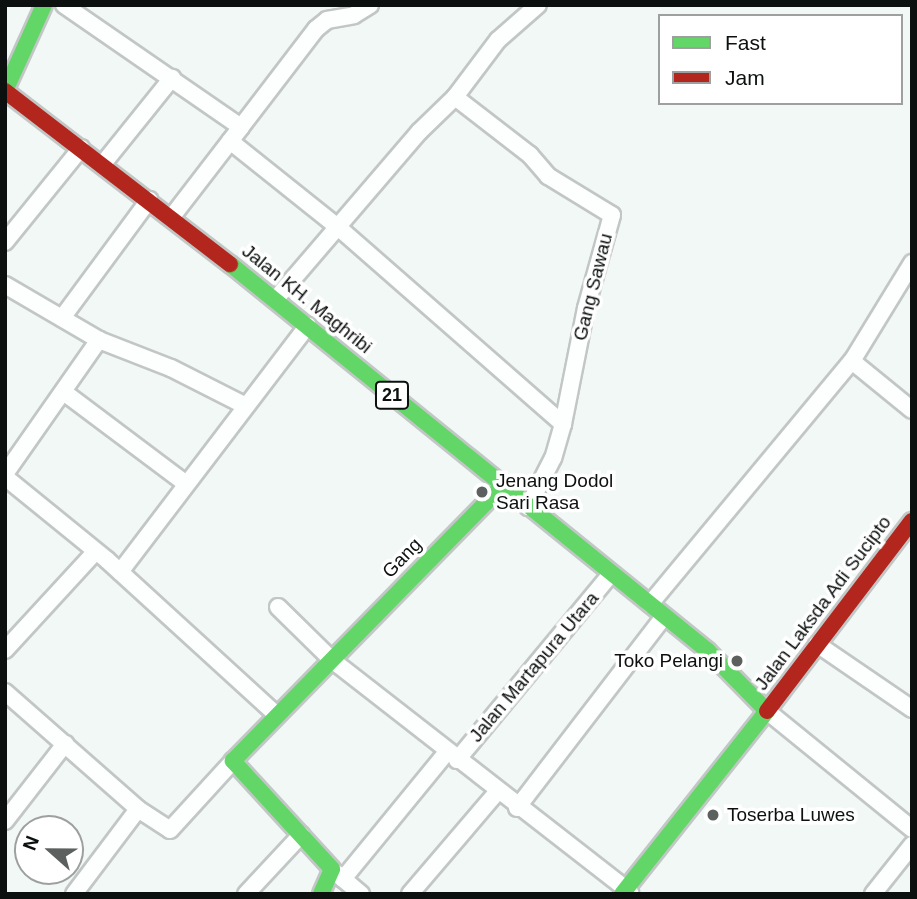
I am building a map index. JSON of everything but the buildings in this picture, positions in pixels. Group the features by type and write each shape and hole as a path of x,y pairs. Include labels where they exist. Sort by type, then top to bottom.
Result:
{"main road":[{"name":"Jalan KH. Maghribi","path":"44,5 5,91 308,325 502,486 650,604 663,618 708,652 767,711"},
{"name":"Gang","path":"233,761 502,486"},
{"name":"Jalan Laksda Adi Sucipto","path":"627,892 910,527"},
{"path":"233,761 337,874 321,894"}],"street":[{"path":"64,5 241,127"},
{"path":"171,218 316,29 327,20 354,15 370,5"},
{"path":"275,300 340,228 419,132 455,97 498,40 531,7"},
{"path":"102,165 172,78"},
{"name":"Gang Sawau","path":"455,97 522,148 548,176 611,214 586,308 563,425 553,458 528,507"},
{"path":"230,141 340,228 563,425"},
{"path":"5,242 81,148"},
{"path":"62,318 149,200"},
{"path":"650,604 852,361 912,263"},
{"path":"5,285 99,340 171,368 246,406"},
{"path":"120,572 308,325"},
{"path":"99,340 65,393 5,476 120,572 277,715"},
{"path":"852,361 912,410"},
{"path":"65,393 186,484"},
{"path":"5,650 95,552"},
{"name":"Jalan Martapura Utara","path":"337,874 452,756 611,574"},
{"path":"278,607 332,660 627,892"},
{"path":"517,808 663,618"},
{"path":"817,644 912,709"},
{"path":"5,692 138,808 170,830 233,761"},
{"path":"767,711 912,830"},
{"path":"5,821 65,744"},
{"path":"410,894 497,792"},
{"path":"74,894 138,808"},
{"path":"246,894 301,835"},
{"path":"873,894 912,845"},
{"path":"337,874 361,894"}],"traffic: fast":[{"path":"5,91 44,5"},
{"path":"230,264 708,651 767,711 622,894"},
{"path":"321,894 332,869 233,761 502,486"}],"traffic: jam":[{"path":"5,91 230,264"},
{"path":"767,711 912,521"}],"place":[{"name":"Jenang Dodol Sari Rasa","path":"482,492"},
{"name":"Toko Pelangi","path":"737,661"},
{"name":"Toserba Luwes","path":"713,815"}]}
